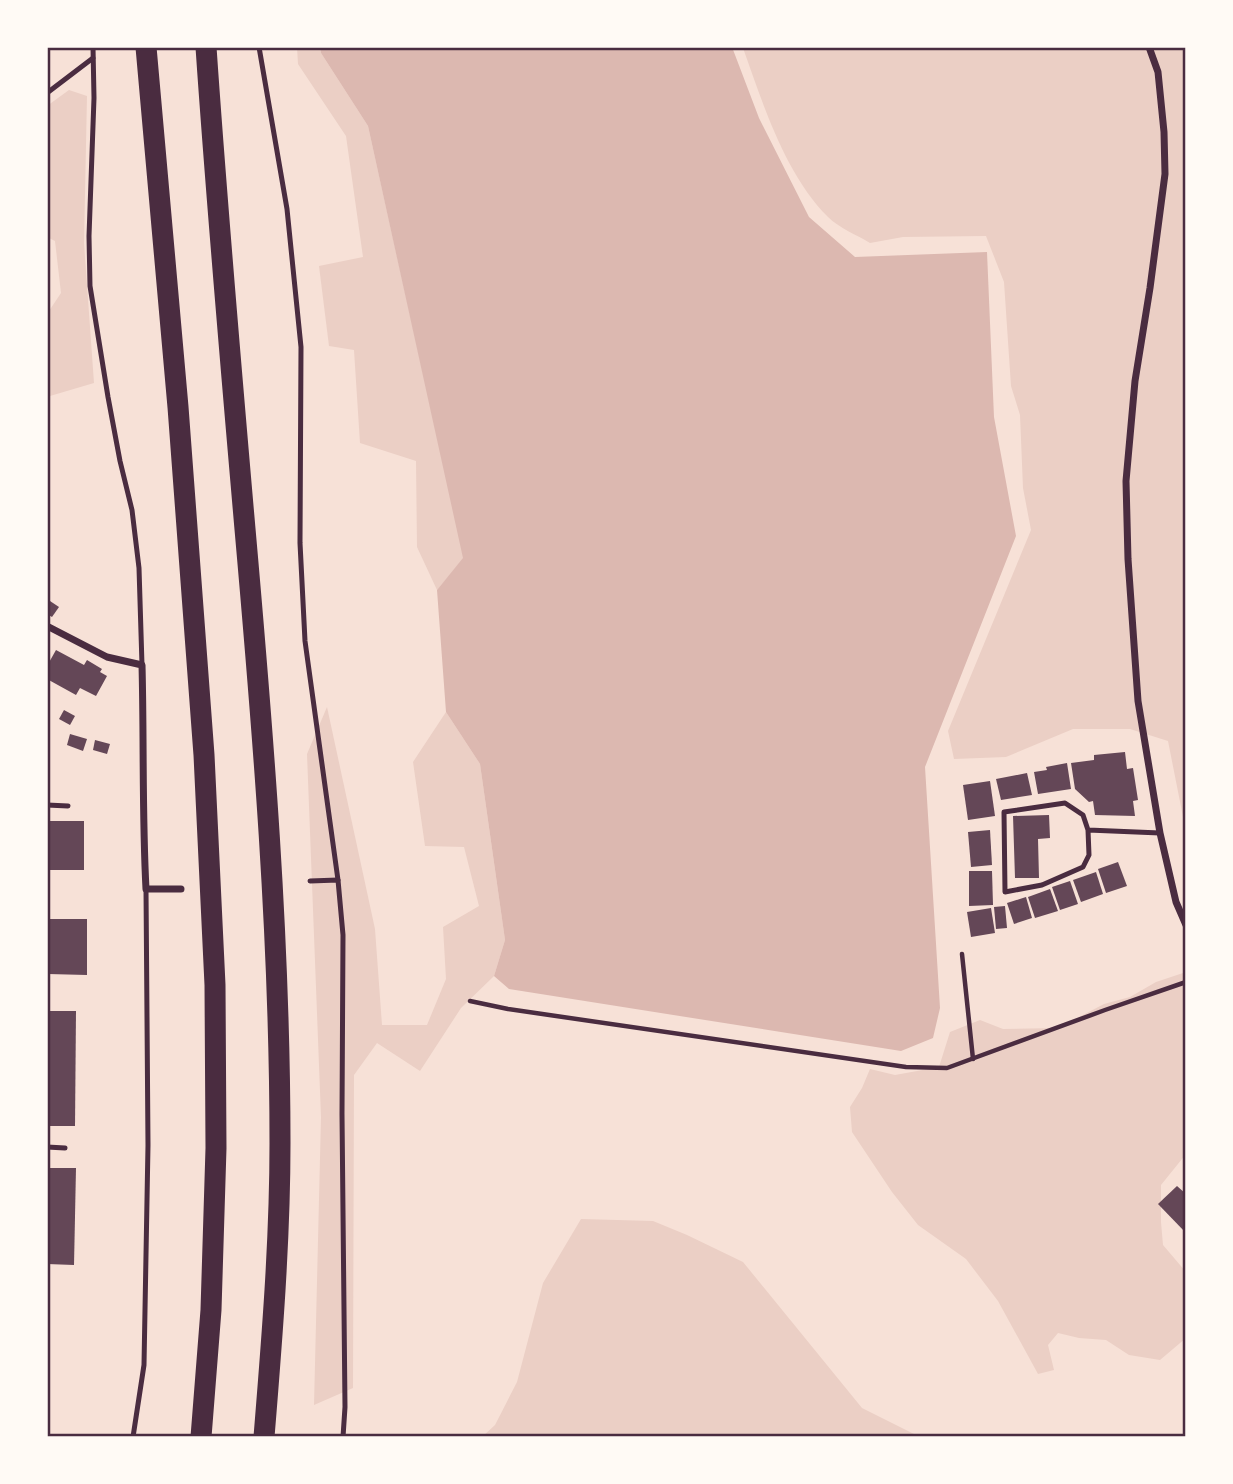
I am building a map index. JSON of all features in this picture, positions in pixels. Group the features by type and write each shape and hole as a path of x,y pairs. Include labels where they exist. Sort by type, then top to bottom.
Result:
{"highway":[{"path":"146,47 204,755 215,985 216,1162 211,1310 201,1437"},
{"path":"206,47 264,753 278,984 280,1146 274,1314 264,1437"}],"street":[{"path":"1149,47 1158,72 1164,132 1164,174 1157,242 1135,381 1126,481 1128,559 1138,701 1160,833 1176,902 1186,925"},
{"path":"47,626 107,657 142,665 146,889 181,889"}],"lane":[{"path":"93,47 90,286 108,397 132,510 139,568 142,665"},
{"path":"259,47 287,209 301,347 300,542 305,641 338,880 343,936 343,1437"},
{"path":"47,93 93,58"},
{"path":"1065,803 1083,815 1088,830 1089,855 1083,867 1042,885 1005,892 1004,812 1065,803"},
{"path":"47,805 68,806"},
{"path":"1088,830 1160,833"},
{"path":"310,881 338,880"},
{"path":"133,1437 144,1365 148,1145 146,889"},
{"path":"47,1147 65,1147"}],"path":[{"path":"962,954 972,1059"},
{"path":"470,1001 508,1010 906,1067 947,1068 1186,982"}],"shaded area":[{"path":"297,47 320,47 321,53 368,126 464,558 437,590 417,547 416,461 360,443 354,350 329,346 319,266 363,257 346,136 298,64"},
{"path":"320,47 732,47 759,118 809,217 855,257 987,252 994,417 1016,536 925,767 940,1008 933,1038 901,1051 509,989 494,976 505,940 480,764 446,712 437,590 463,558 368,126 321,53"},
{"path":"1186,47 1186,832 1168,741 1130,729 1073,729 1006,757 954,759 948,731 1031,530 1023,488 1020,415 1011,386 1004,282 986,236 903,237 870,243 828,217 813,200 787,159 767,115 743,48"},
{"path":"69,90 87,96 84,243 94,383 50,396 47,409 47,314 61,293 55,241 47,237 47,106"},
{"path":"327,707 375,929 382,1025 427,1025 446,979 443,927 479,906 464,847 425,846 413,762 446,712 480,764 505,940 494,976 461,1008 420,1071 377,1043 354,1075 353,1388 314,1405 321,1117 307,754"},
{"path":"1186,972 1186,1154 1161,1185 1161,1222 1163,1245 1186,1272 1186,1338 1160,1360 1129,1355 1106,1340 1058,1333 1048,1345 1054,1370 1038,1374 998,1301 966,1259 918,1225 892,1192 852,1132 850,1107 870,1069 895,1075 939,1067 950,1032 980,1020 1003,1029 1058,1028 1104,1004 1130,997 1156,982"},
{"path":"581,1219 653,1221 743,1262 862,1408 920,1437 482,1437 495,1425 517,1382 543,1283"}],"building":[{"path":"47,599 59,607 52,617 47,614"},
{"path":"56,650 84,665 87,660 102,669 100,672 107,676 96,696 80,688 76,695 47,679 47,666"},
{"path":"64,710 75,716 70,725 59,719"},
{"path":"70,734 87,739 83,751 67,745"},
{"path":"95,740 110,744 107,754 93,750"},
{"path":"1125,752 1127,769 1133,768 1138,800 1133,801 1135,816 1095,815 1093,801 1089,802 1075,789 1071,763 1094,760 1094,755"},
{"path":"1067,763 1071,789 1038,794 1034,772"},
{"path":"1027,773 1032,795 1001,800 996,779"},
{"path":"990,781 995,816 968,820 963,785"},
{"path":"1049,815 1050,838 1038,839 1039,878 1015,878 1013,816"},
{"path":"47,821 84,821 84,870 47,870"},
{"path":"990,830 992,865 971,867 968,832"},
{"path":"1118,862 1127,886 1106,893 1098,869"},
{"path":"969,871 992,871 993,905 969,906"},
{"path":"1096,872 1103,894 1081,902 1073,880"},
{"path":"1070,881 1078,904 1060,910 1052,887"},
{"path":"1050,889 1058,911 1035,918 1028,897"},
{"path":"1026,897 1032,918 1014,924 1007,903"},
{"path":"1005,906 1007,928 996,929 994,907"},
{"path":"991,908 995,933 971,937 967,912"},
{"path":"48,919 87,919 87,975 48,974"},
{"path":"47,1011 76,1011 75,1126 47,1126"},
{"path":"47,1168 76,1168 74,1265 47,1264"},
{"path":"1177,1186 1186,1194 1186,1233 1158,1204"}]}
